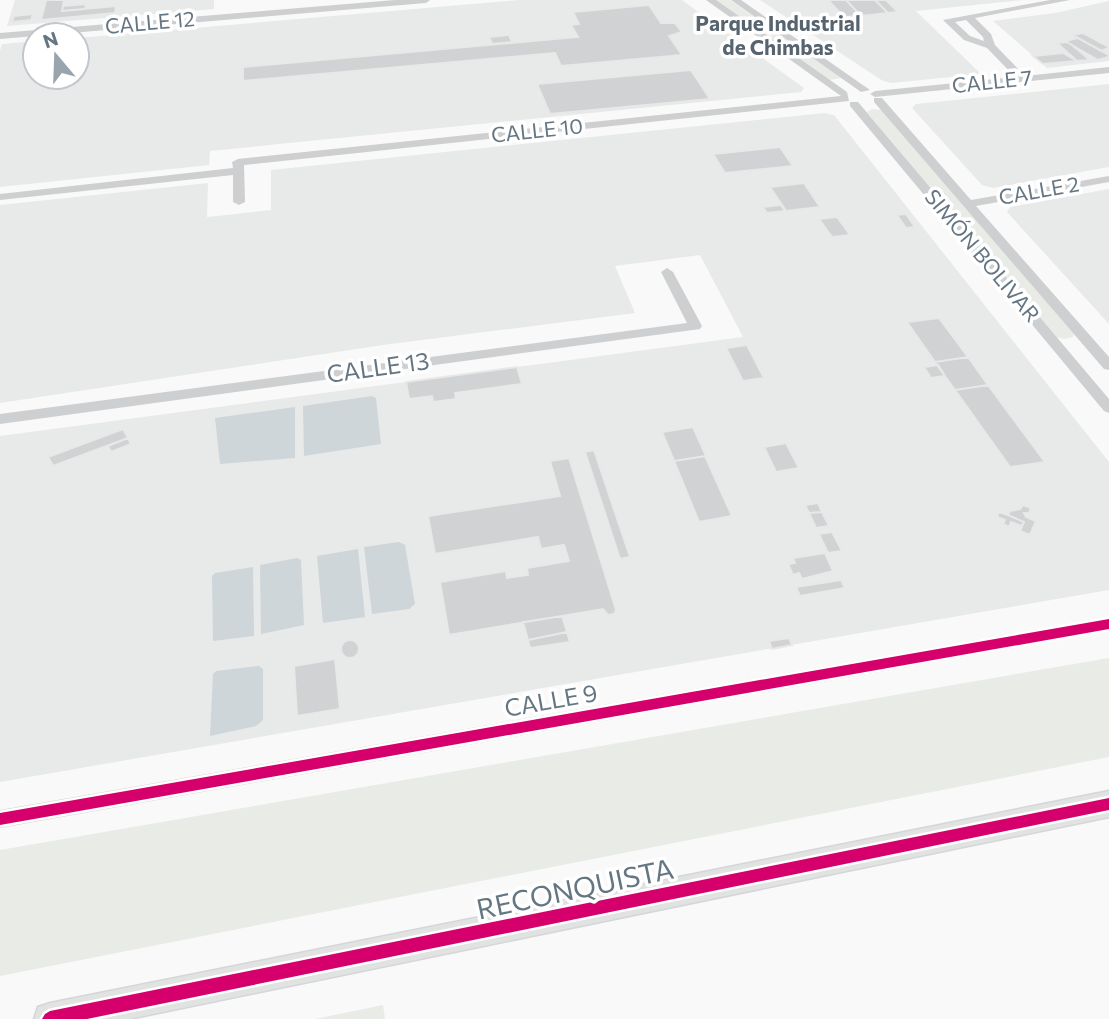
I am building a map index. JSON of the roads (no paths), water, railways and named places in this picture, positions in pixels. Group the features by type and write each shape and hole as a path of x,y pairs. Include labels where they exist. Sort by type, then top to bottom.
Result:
{"street":[{"name":"CALLE 12","path":"0,36 225,13 426,0"},
{"name":"SIMÓN BOLIVAR","path":"710,0 847,99 1109,408"},
{"name":"SIMÓN BOLIVAR","path":"734,0 873,95 968,204 1102,349 1109,366"},
{"path":"1023,79 990,46 967,38 948,20 1066,0"},
{"path":"969,17 988,36 990,46"},
{"name":"CALLE 7","path":"873,95 1109,70"},
{"path":"854,89 873,95 872,104 847,99 854,89"},
{"name":"CALLE 10","path":"0,197 238,171 238,162 847,99"},
{"path":"238,171 239,202"},
{"name":"CALLE 2","path":"968,204 1109,178"},
{"name":"CALLE 13","path":"0,419 695,326 667,272"},
{"path":"1068,359 1102,349"},
{"name":"CALLE 9","path":"0,819 1109,624"},
{"name":"RECONQUISTA","path":"50,1019 1109,804"}],"district":[{"name":"Parque Industrial de Chimbas","path":"778,36"}]}
